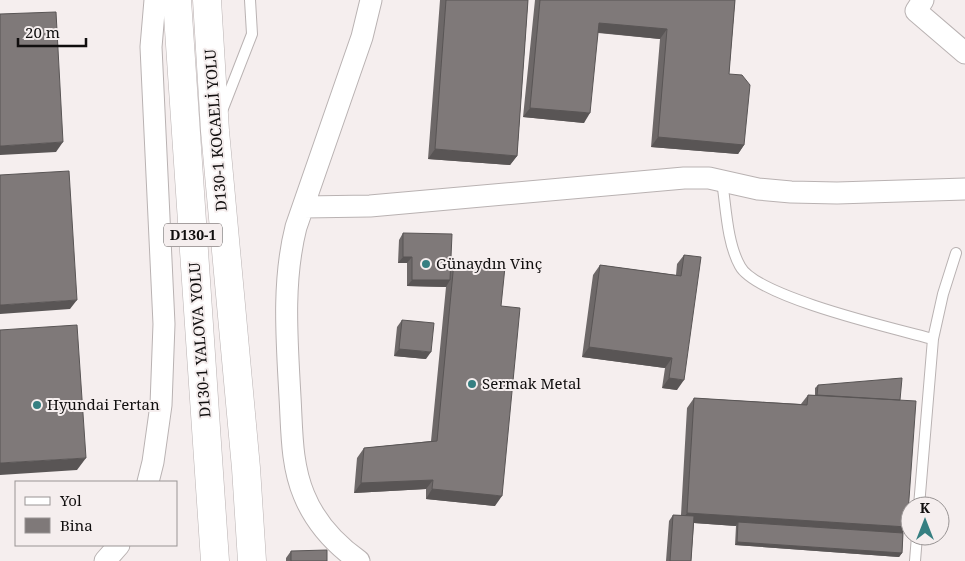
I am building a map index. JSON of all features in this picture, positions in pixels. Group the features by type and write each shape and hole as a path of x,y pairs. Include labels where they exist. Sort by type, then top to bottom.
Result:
{"highway":[{"name":"D130-1 YALOVA YOLU","path":"177,0 215,561"},
{"name":"D130-1 KOCAELİ YOLU","path":"207,0 215,131 246,468 252,561"}],"street":[{"path":"148,481 153,462 161,405 164,324 151,47 155,0"},
{"path":"359,561 346,552 329,535 316,518 299,481 293,450 287,353 287,290 290,250 296,227 362,37 371,0"},
{"path":"923,0 916,11 965,53"},
{"path":"304,207 370,206 684,178 722,181 791,192 837,194 965,189"},
{"path":"105,561 118,546"}],"lane":[{"path":"215,131 252,34 250,0"},
{"path":"722,181 731,240 740,268 759,284 825,310 933,338"},
{"path":"920,496 933,338 942,294 956,253"},
{"path":"915,561 916,546"}],"building":[{"path":"446,0 528,0 517,156 435,149"},
{"path":"540,0 735,0 729,74 742,75 750,85 744,145 658,137 667,29 599,23 590,113 530,108"},
{"path":"56,12 63,142 0,146 0,14"},
{"path":"69,171 77,300 0,305 0,175"},
{"path":"403,233 452,234 450,280 412,280 412,257 403,257"},
{"path":"684,255 701,257 684,380 669,378 672,358 589,347 600,265 681,276"},
{"name":"Sermak Metal","path":"454,262 505,267 501,306 520,308 502,496 432,489 433,480 361,483 364,448 437,441"},
{"path":"402,320 434,323 431,352 399,349"},
{"name":"Hyundai Fertan","path":"77,325 86,458 0,463 0,330"},
{"path":"902,378 900,400 817,395 818,385"},
{"path":"808,395 916,401 909,496 900,496 900,527 687,513 694,398 807,405"},
{"path":"673,515 694,516 691,561 670,561"},
{"path":"738,522 900,533 900,546 902,546 902,553 737,542"},
{"path":"327,550 327,561 291,561 291,551"}],"place":[{"name":"Günaydın Vinç","path":"426,264"},
{"name":"Sermak Metal","path":"472,384"},
{"name":"Hyundai Fertan","path":"37,405"}]}
